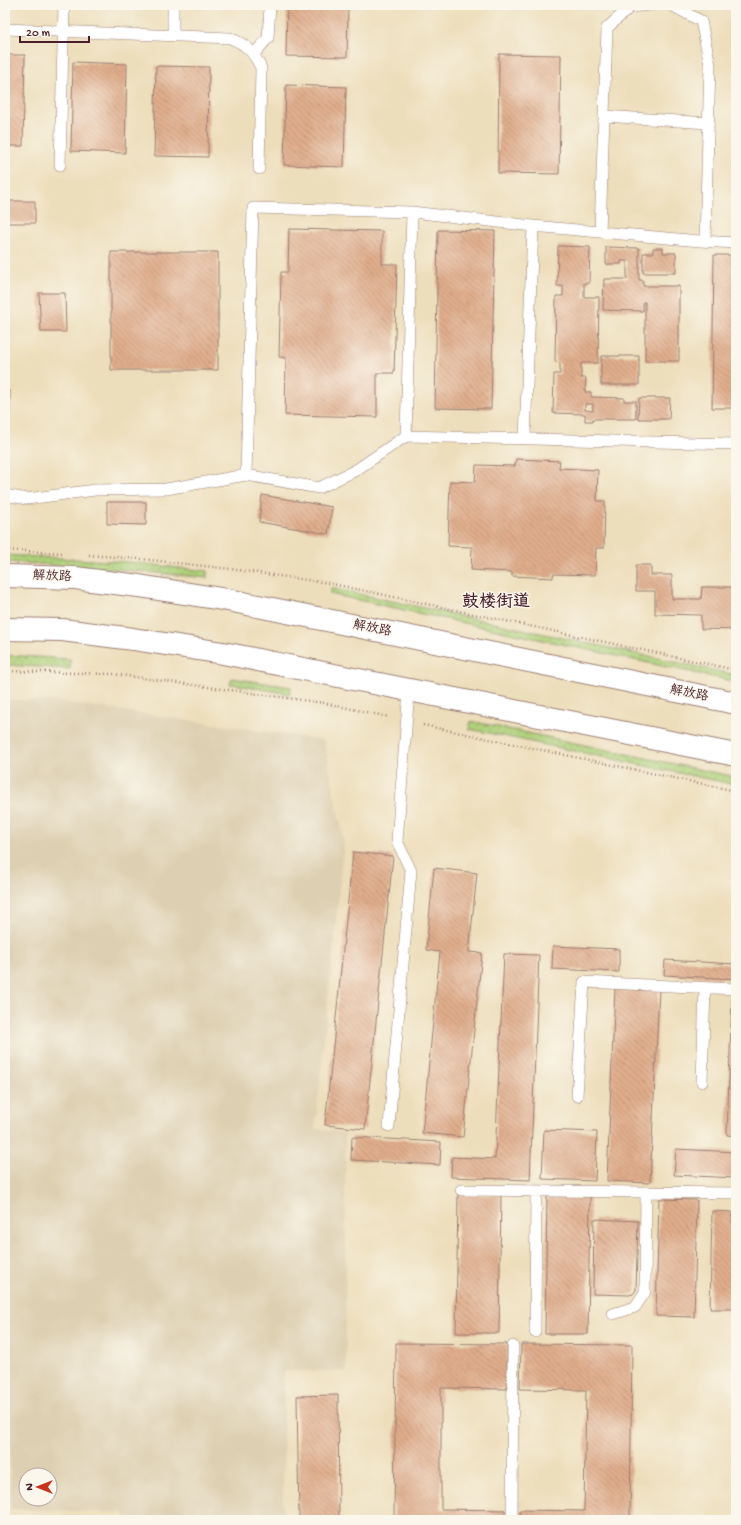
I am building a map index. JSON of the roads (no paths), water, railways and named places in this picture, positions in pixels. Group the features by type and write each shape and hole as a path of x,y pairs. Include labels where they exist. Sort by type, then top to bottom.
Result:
{"main road":[{"name":"解放路","path":"5,576 75,578 228,600 736,703"},
{"path":"5,629 62,630 223,653 736,755"}],"lane":[{"path":"60,165 64,5"},
{"path":"173,5 173,35"},
{"path":"254,54 268,38 270,5"},
{"path":"600,232 607,28 630,7 651,5"},
{"path":"671,5 701,21 710,65 705,241"},
{"path":"5,29 230,38 244,43 254,54 261,68 258,169"},
{"path":"604,116 708,123"},
{"path":"246,475 253,208 412,212 534,226 736,243"},
{"path":"406,436 412,212"},
{"path":"525,439 534,226"},
{"path":"5,495 27,499 95,490 166,489 246,475 320,488 356,470 406,436 736,444"},
{"path":"388,1126 411,871 397,841 409,690"},
{"path":"577,1096 584,982 736,989"},
{"path":"702,1082 706,988"},
{"path":"461,1190 736,1193"},
{"path":"535,1332 536,1191"},
{"path":"613,1314 635,1307 645,1292 646,1192"},
{"path":"512,1520 513,1346"}],"district":[{"name":"鼓楼街道","path":"496,603"}]}
